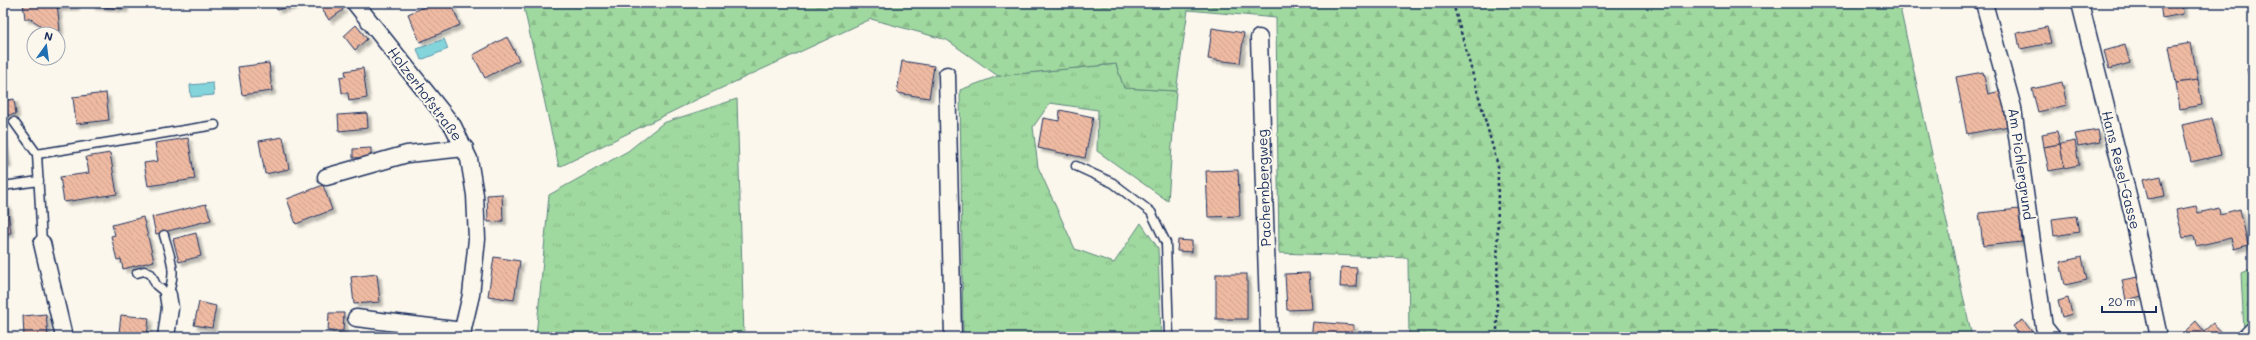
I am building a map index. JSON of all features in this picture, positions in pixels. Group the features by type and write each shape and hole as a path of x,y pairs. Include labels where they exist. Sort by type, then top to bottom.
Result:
{"street":[{"name":"Holzerhofstraße","path":"355,3 453,126 465,148 475,194 477,239 471,295 462,334"},
{"name":"Am Pichlergrund","path":"1984,3 2013,108 2048,332"},
{"name":"Hans Resel-Gasse","path":"2080,3 2133,215 2159,337"},
{"name":"Pachernbergweg","path":"1259,38 1269,337"},
{"path":"947,75 953,337"},
{"path":"326,176 407,154 465,148"},
{"path":"42,243 64,337"},
{"path":"166,337 170,308 168,295"},
{"path":"356,318 462,334"},
{"path":"2246,337 2253,330"}],"lane":[{"path":"14,122 37,154 42,243"},
{"path":"37,154 215,125"},
{"path":"1076,166 1113,183 1151,212 1166,243 1169,337"},
{"path":"3,186 39,181"},
{"path":"137,273 144,271 151,274 156,285 168,295 173,280 172,264 164,235"}],"path":[{"path":"1453,3 1498,166 1497,337"}],"green space":[{"path":"523,3 1899,3 1972,337 1409,337 1408,258 1279,253 1276,18 1188,10 1176,91 1124,88 1116,64 998,76 947,40 871,19 700,98 559,167"},
{"path":"1116,64 1124,88 1176,91 1168,201 1097,151 1098,110 1050,103 1033,127 1038,167 1075,249 1114,263 1141,223 1158,248 1161,337 963,337 960,90 998,76"},
{"path":"737,99 744,337 536,337 549,195 628,151 663,123"},
{"path":"2253,268 2253,325 2244,332 2241,273"}],"water":[{"path":"444,39 448,49 421,60 417,49"},
{"path":"213,83 214,95 191,97 190,85"}],"building":[{"path":"23,3 57,3 59,26 40,26 31,19 25,19"},
{"path":"57,3 75,3 76,6 57,8"},
{"path":"92,3 125,3 124,9 92,6"},
{"path":"275,3 304,3 277,10"},
{"path":"325,3 338,3 343,10 329,20 320,6"},
{"path":"433,3 451,3 460,25 420,42 408,14"},
{"path":"2160,3 2182,3 2183,14 2162,18"},
{"path":"356,25 367,39 355,50 344,36"},
{"path":"2047,27 2051,43 2020,49 2017,33"},
{"path":"1212,28 1244,33 1240,63 1208,59"},
{"path":"507,37 519,60 485,78 473,55"},
{"path":"2191,43 2198,80 2176,83 2169,47"},
{"path":"2125,45 2130,63 2109,69 2104,51"},
{"path":"902,61 934,66 929,98 897,93"},
{"path":"269,63 272,91 242,95 238,67"},
{"path":"2253,67 2253,93 2247,69"},
{"path":"363,68 367,98 349,101 348,93 342,93 340,77 346,76 345,71"},
{"path":"1983,72 1988,94 2001,91 2009,126 1967,134 1956,77"},
{"path":"2198,80 2202,105 2180,109 2176,83"},
{"path":"2062,82 2067,105 2038,112 2032,89"},
{"path":"106,93 109,120 76,124 73,97"},
{"path":"14,99 16,114 3,116 3,101"},
{"path":"1060,110 1093,117 1085,158 1038,148 1043,118 1059,121"},
{"path":"367,113 368,128 339,131 338,115"},
{"path":"2212,118 2221,155 2191,162 2182,125"},
{"path":"2098,130 2100,142 2078,146 2075,134"},
{"path":"2057,131 2060,144 2044,147 2042,134"},
{"path":"3,136 8,164 3,165"},
{"path":"283,137 289,169 265,174 259,141"},
{"path":"188,138 195,179 148,186 144,163 158,161 155,143"},
{"path":"2075,141 2079,165 2064,168 2060,144"},
{"path":"2060,144 2064,168 2049,171 2044,147"},
{"path":"371,148 371,157 353,158 353,149"},
{"path":"110,153 117,194 64,202 60,177 89,173 86,157"},
{"path":"1238,170 1240,216 1208,217 1206,171"},
{"path":"2161,176 2165,196 2147,199 2142,180"},
{"path":"323,185 332,210 296,224 287,199"},
{"path":"502,194 503,221 488,222 487,195"},
{"path":"3,204 7,204 11,233 3,234"},
{"path":"206,204 211,220 156,234 152,217"},
{"path":"2196,206 2198,213 2219,208 2220,214 2240,209 2248,245 2234,249 2231,238 2196,246 2194,236 2183,238 2176,210"},
{"path":"2019,209 2022,242 1983,246 1979,213"},
{"path":"2076,216 2079,232 2054,236 2052,219"},
{"path":"143,217 154,261 123,269 121,259 117,260 111,236 115,235 112,225"},
{"path":"196,233 201,256 179,262 173,239"},
{"path":"1178,240 1192,241 1192,252 1177,251"},
{"path":"494,257 520,261 514,300 488,296"},
{"path":"2082,257 2087,280 2065,285 2060,262"},
{"path":"1341,267 1357,268 1356,287 1340,287"},
{"path":"1309,273 1312,309 1287,310 1285,274"},
{"path":"377,274 380,302 354,304 351,277"},
{"path":"1216,274 1247,274 1247,319 1216,319"},
{"path":"2138,277 2142,296 2126,300 2122,280"},
{"path":"2068,298 2072,314 2062,317 2058,301"},
{"path":"199,302 216,306 212,328 194,325"},
{"path":"329,313 344,313 343,331 328,331"},
{"path":"46,314 48,337 24,337 23,316"},
{"path":"121,315 149,318 147,337 119,333"},
{"path":"2023,320 2036,337 2021,337 2013,326"},
{"path":"2196,321 2204,331 2213,323 2226,337 2183,337 2181,335"},
{"path":"1313,322 1354,325 1353,337 1311,337"},
{"path":"2135,333 2136,337 2114,337"},
{"path":"309,335 331,335 331,337 309,337"}]}
